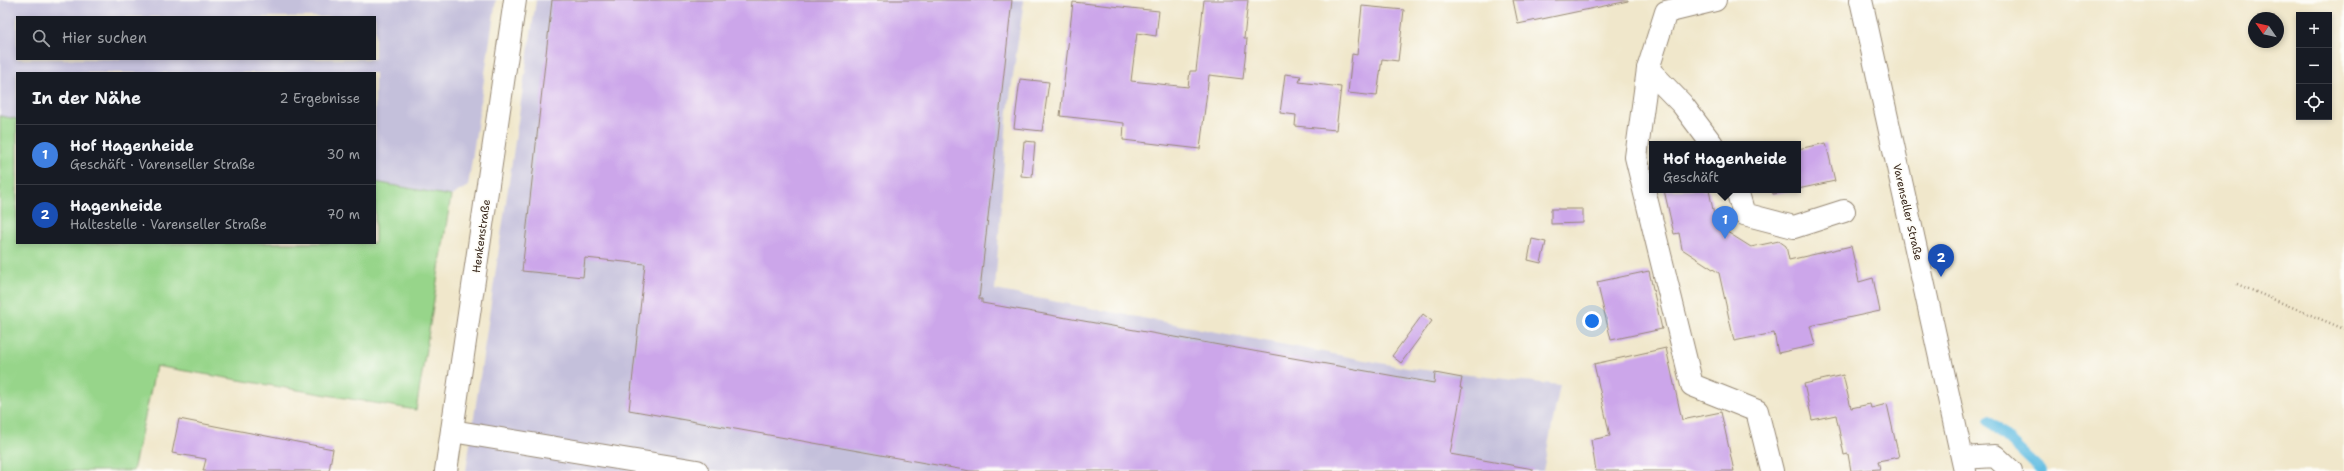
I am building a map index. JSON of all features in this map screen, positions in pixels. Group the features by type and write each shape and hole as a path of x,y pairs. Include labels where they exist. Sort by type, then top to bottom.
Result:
{"street":[{"name":"Henkenstraße","path":"446,471 515,0"},
{"path":"1715,0 1666,12 1648,69 1636,157 1692,385 1757,411 1772,471"},
{"name":"Varenseller Straße","path":"1861,0 1964,465"},
{"path":"1648,69 1682,104 1710,141"},
{"path":"1738,193 1744,214 1794,227 1844,211"},
{"path":"452,431 697,471"},
{"path":"1964,465 1996,456 2011,471"}],"path":[{"path":"2237,284 2344,329"}],"shaded area":[{"path":"0,0 496,0 468,186 451,196 376,182 376,72 16,72 16,119 0,116"},
{"path":"536,0 1024,0 1007,118 995,290 1407,368 1560,385 1543,471 466,471"}],"green space":[{"path":"0,116 16,119 16,244 376,244 376,182 451,196 416,410 156,366 133,471 0,471"}],"building":[{"path":"552,0 1012,0 979,299 982,299 982,303 1434,383 1435,373 1462,378 1460,388 1462,388 1450,454 1533,469 1533,471 970,471 629,410 645,264 585,258 583,277 522,271"},
{"path":"1204,0 1248,0 1244,39 1247,39 1243,79 1209,75 1200,149 1123,140 1124,123 1060,116 1073,2 1159,11 1156,36 1137,33 1131,81 1188,87 1190,71 1196,71"},
{"path":"1513,0 1628,0 1628,1 1518,24"},
{"path":"1362,6 1404,10 1398,61 1382,59 1377,96 1348,93 1352,54 1357,55"},
{"path":"1285,74 1301,76 1299,82 1341,87 1336,130 1295,126 1296,115 1280,113"},
{"path":"1020,79 1049,82 1042,131 1014,128"},
{"path":"1024,141 1035,142 1032,177 1021,176"},
{"path":"1826,143 1835,181 1801,188 1801,148"},
{"path":"1665,193 1710,193 1716,225 1751,247 1779,241 1786,246 1789,260 1851,246 1859,282 1873,278 1880,311 1810,326 1815,345 1778,353 1774,333 1734,341 1719,273 1682,249 1679,233 1674,234"},
{"path":"1551,209 1583,209 1583,223 1551,224"},
{"path":"1532,239 1546,242 1541,263 1528,260"},
{"path":"1649,271 1662,329 1611,340 1597,282"},
{"path":"1423,314 1432,321 1401,363 1392,356"},
{"path":"1666,348 1682,420 1721,412 1734,471 1596,471 1591,440 1610,436 1594,364"},
{"path":"1843,375 1851,408 1870,404 1871,408 1887,404 1899,457 1878,461 1880,469 1851,471 1848,454 1844,455 1836,415 1812,420 1804,384"},
{"path":"179,419 333,449 329,471 203,471 206,459 172,453"}],"waterway":[{"path":"1989,421 2042,471"}],"place":[{"name":"Hof Hagenheide","path":"1725,239"},
{"name":"Hagenheide","path":"1941,277"}]}
